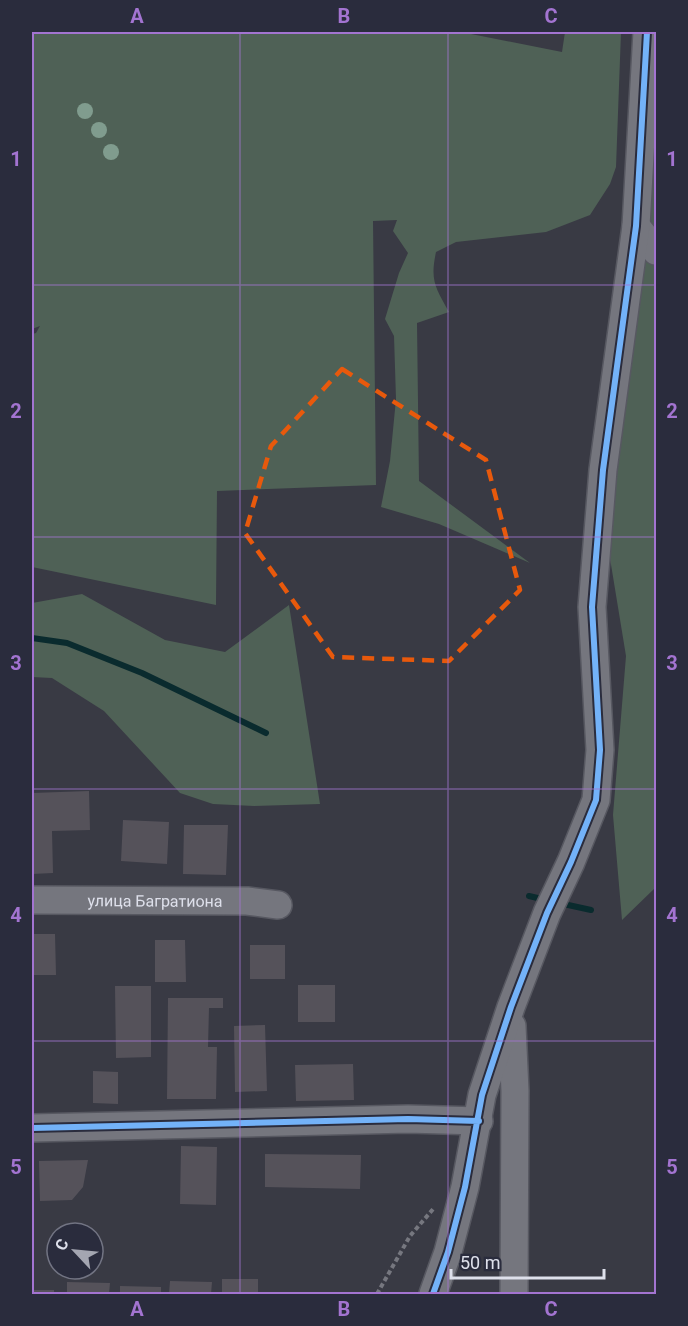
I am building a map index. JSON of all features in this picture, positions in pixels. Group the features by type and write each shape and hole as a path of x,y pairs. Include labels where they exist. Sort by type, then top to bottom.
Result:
{"street":[{"path":"433,1294 448,1252 465,1187 482,1095 511,1007 552,902 596,800 600,750 592,607 603,470 636,226 647,32"},
{"path":"636,226 657,251"},
{"name":"улица Багратиона","path":"32,900 247,901 278,905"},
{"path":"511,1007 515,1091 513,1294"},
{"path":"32,1128 408,1119 479,1121"}],"path":[{"path":"377,1294 410,1236 436,1205 465,1187"}],"highlighted area":[{"path":"342,369 486,460 520,590 449,661 333,657 245,533 271,446"}],"green space":[{"path":"32,32 461,32 562,52 565,32 621,32 616,167 610,184 590,215 546,232 456,242 436,252 435,283 449,312 417,323 419,481 530,563 439,524 381,507 390,461 396,399 394,336 385,319 399,273 408,253 393,231 397,220 373,221 376,485 217,491 216,605 32,567 32,334 36,333 40,326 32,329"},
{"path":"656,102 656,887 622,920 613,815 626,656 606,534"},
{"path":"82,594 165,640 225,652 289,605 320,804 254,806 213,804 180,793 104,711 52,678 32,677 32,603"}],"building":[{"path":"89,791 90,830 52,831 53,873 32,874 32,793"},
{"path":"123,820 169,822 167,864 121,861"},
{"path":"184,825 228,825 226,875 183,874"},
{"path":"32,934 55,934 56,975 32,975"},
{"path":"155,940 185,940 186,982 155,982"},
{"path":"250,945 285,945 285,979 250,979"},
{"path":"298,985 335,985 335,1022 298,1022"},
{"path":"115,986 151,986 151,1057 116,1058"},
{"path":"168,998 223,998 223,1008 209,1008 208,1047 217,1047 216,1099 167,1099"},
{"path":"265,1025 267,1091 235,1092 234,1026"},
{"path":"353,1064 354,1100 296,1101 295,1065"},
{"path":"93,1071 118,1072 118,1104 93,1103"},
{"path":"181,1146 217,1147 216,1205 180,1204"},
{"path":"265,1154 361,1155 360,1189 265,1187"},
{"path":"88,1160 83,1187 72,1200 40,1201 39,1161"},
{"path":"222,1279 258,1279 258,1294 222,1294"},
{"path":"170,1281 212,1282 211,1294 169,1294"},
{"path":"67,1282 110,1283 109,1294 67,1294"},
{"path":"120,1286 161,1287 161,1294 120,1294"},
{"path":"32,1290 54,1290 54,1294 32,1294"}],"waterway":[{"path":"32,638 67,643 142,673 266,733"},
{"path":"529,896 546,900"},
{"path":"559,903 591,910"}],"cycle path":[{"path":"433,1294 448,1252 465,1187 482,1095 511,1007 547,913 596,800 600,750 592,607 603,470 636,226 647,32"},
{"path":"32,1128 408,1119 479,1121"}]}
